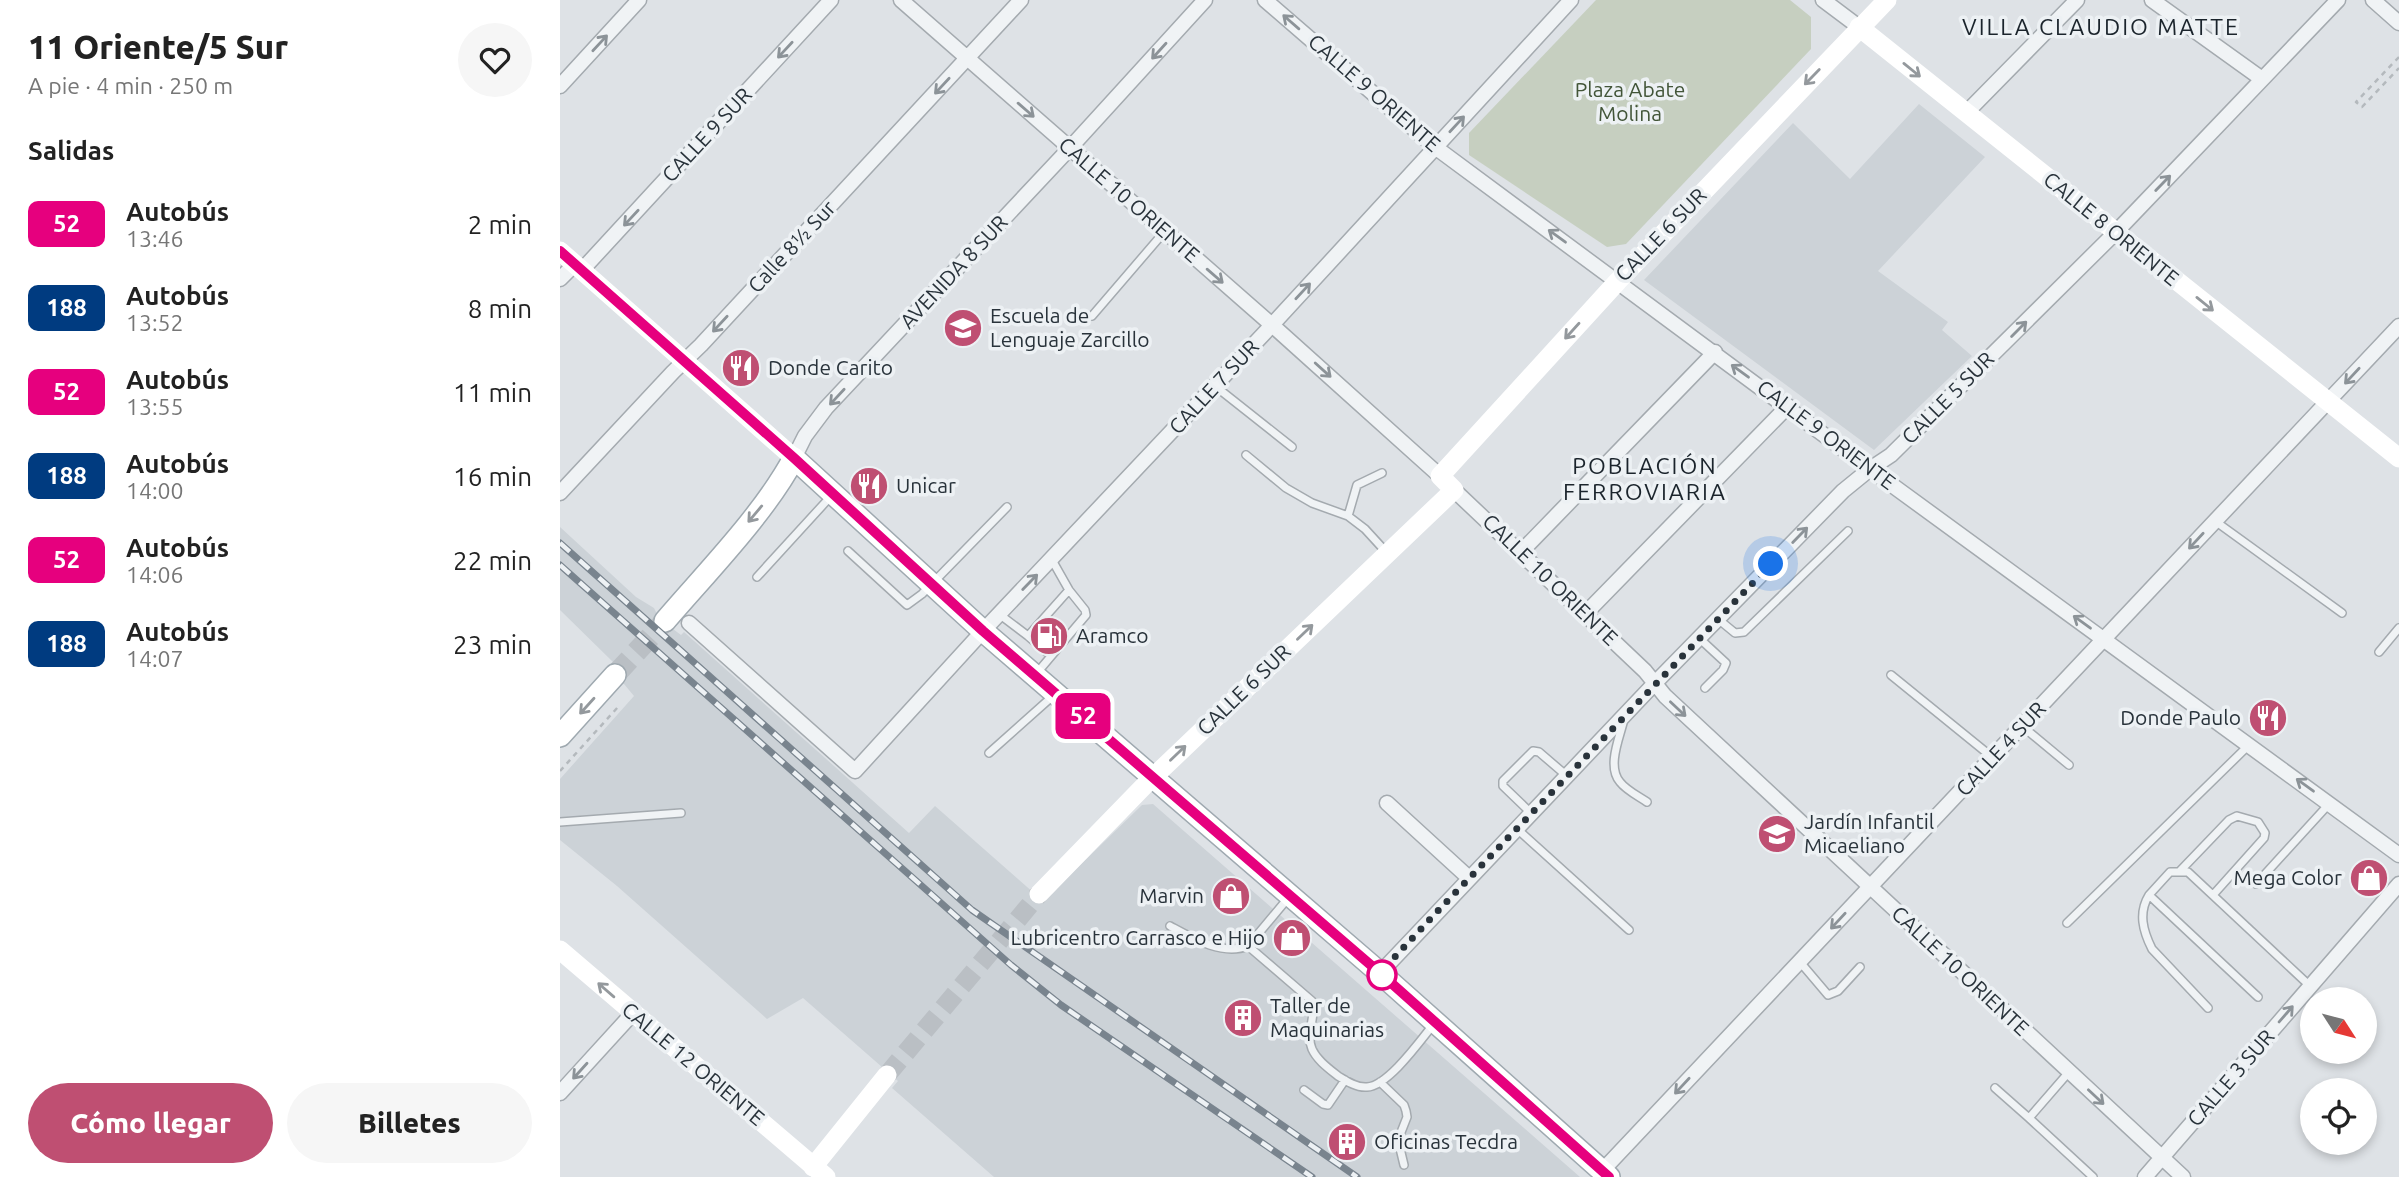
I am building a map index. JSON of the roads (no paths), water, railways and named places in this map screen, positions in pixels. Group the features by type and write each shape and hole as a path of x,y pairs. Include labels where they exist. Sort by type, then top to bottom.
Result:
{"main road":[{"path":"794,458 983,631 1380,973 1606,1174"},
{"name":"AVENIDA 8 SUR","path":"665,621 782,480 794,458"},
{"path":"560,736 615,675"}],"street":[{"path":"560,86 639,0"},
{"name":"CALLE 9 SUR","path":"560,279 572,262 831,0"},
{"name":"CALLE 10 ORIENTE","path":"901,0 1272,325 1447,483 1585,614 1665,696 2183,1177"},
{"name":"Calle 8½ Sur","path":"560,493 1021,0"},
{"name":"AVENIDA 8 SUR","path":"794,458 805,436 827,408 1205,0"},
{"name":"CALLE 9 ORIENTE","path":"1265,0 1436,147 1870,469 2399,855"},
{"name":"CALLE 7 SUR","path":"689,623 855,771 1571,0"},
{"name":"CALLE 8 ORIENTE","path":"1823,0 2399,458"},
{"name":"CALLE 6 SUR","path":"1039,894 1153,777 1388,553 1618,281 1887,0"},
{"path":"1966,113 2077,0"},
{"path":"2152,0 2262,79"},
{"name":"CALLE 5 SUR","path":"1380,973 1655,683 1843,491 1891,455 2116,232 2338,0"},
{"path":"2373,0 2399,23"},
{"path":"572,262 794,458"},
{"name":"CALLE 4 SUR","path":"1606,1174 1870,887 2399,326"},
{"path":"1520,552 1715,352"},
{"path":"1585,614 1788,406"},
{"path":"1387,803 1469,878"},
{"name":"CALLE 3 SUR","path":"2145,1177 2399,884"},
{"name":"CALLE 12 ORIENTE","path":"560,950 814,1174"},
{"path":"560,1093 633,1013"},
{"path":"814,1174 887,1075"}],"lane":[{"path":"1092,316 1165,232"},
{"path":"1214,386 1292,447"},
{"path":"1245,456 1286,488 1312,503 1348,516 1388,553"},
{"path":"1348,516 1357,485 1382,473"},
{"path":"757,577 833,494"},
{"path":"848,551 907,605 1007,506"},
{"path":"2216,521 2342,613"},
{"path":"1718,619 1735,633 1744,632 1848,531"},
{"path":"1035,675 1086,615 1052,560"},
{"path":"1028,636 1069,590"},
{"path":"999,614 1051,656"},
{"path":"2379,652 2399,628"},
{"path":"1699,638 1726,663 1723,670 1705,688"},
{"path":"1891,676 1992,758"},
{"path":"989,753 1056,694"},
{"path":"1625,715 1614,758 1617,777 1622,785 1647,802"},
{"path":"2022,726 2069,765"},
{"path":"2067,923 2249,745"},
{"path":"1531,813 1503,786 1503,781 1533,751 1539,752 1567,775"},
{"path":"2256,884 2330,804"},
{"path":"560,822 681,813"},
{"path":"2180,871 2230,820 2237,816 2258,822 2265,833 2264,838 2213,895"},
{"path":"1517,828 1629,930"},
{"path":"2208,1008 2152,949 2146,937 2143,905 2171,872 2188,872 2311,986"},
{"path":"1170,926 1195,939 1231,950 1248,946 1290,895"},
{"path":"2149,895 2258,997"},
{"path":"1248,946 1312,1001 1314,1007 1309,1040 1317,1058 1345,1080 1365,1088 1380,1082 1398,1066 1436,1022"},
{"path":"1800,962 1828,995 1838,991 1860,967"},
{"path":"2029,1118 2069,1072"},
{"path":"1304,1090 1323,1104 1328,1104 1345,1080"},
{"path":"1380,1082 1404,1105 1406,1111 1407,1117 1398,1140 1404,1165"},
{"path":"1994,1088 2093,1177"}],"tunnel":[{"path":"615,675 665,621"},
{"path":"887,1075 1039,894"}],"railway":[{"path":"560,543 972,910 1357,1177"},
{"path":"560,565 1011,965 1061,1005 1312,1177"}],"place":[{"name":"Escuela de Lenguaje Zarcillo","path":"963,328"},
{"name":"Donde Carito","path":"741,368"},
{"name":"Unicar","path":"869,486"},
{"name":"Aramco","path":"1049,636"},
{"name":"Donde Paulo","path":"2268,718"},
{"name":"Jardín Infantil Micaeliano","path":"1777,834"},
{"name":"Mega Color","path":"2369,878"},
{"name":"Marvin","path":"1231,896"},
{"name":"Lubricentro Carrasco e Hijo","path":"1292,938"},
{"name":"Taller de Maquinarias","path":"1243,1018"},
{"name":"Oficinas Tecdra","path":"1347,1142"}],"district":[{"name":"VILLA CLAUDIO MATTE","path":"2101,27"},
{"name":"POBLACIÓN FERROVIARIA","path":"1645,479"}],"park label":[{"name":"Plaza Abate Molina","path":"1630,102"}]}
